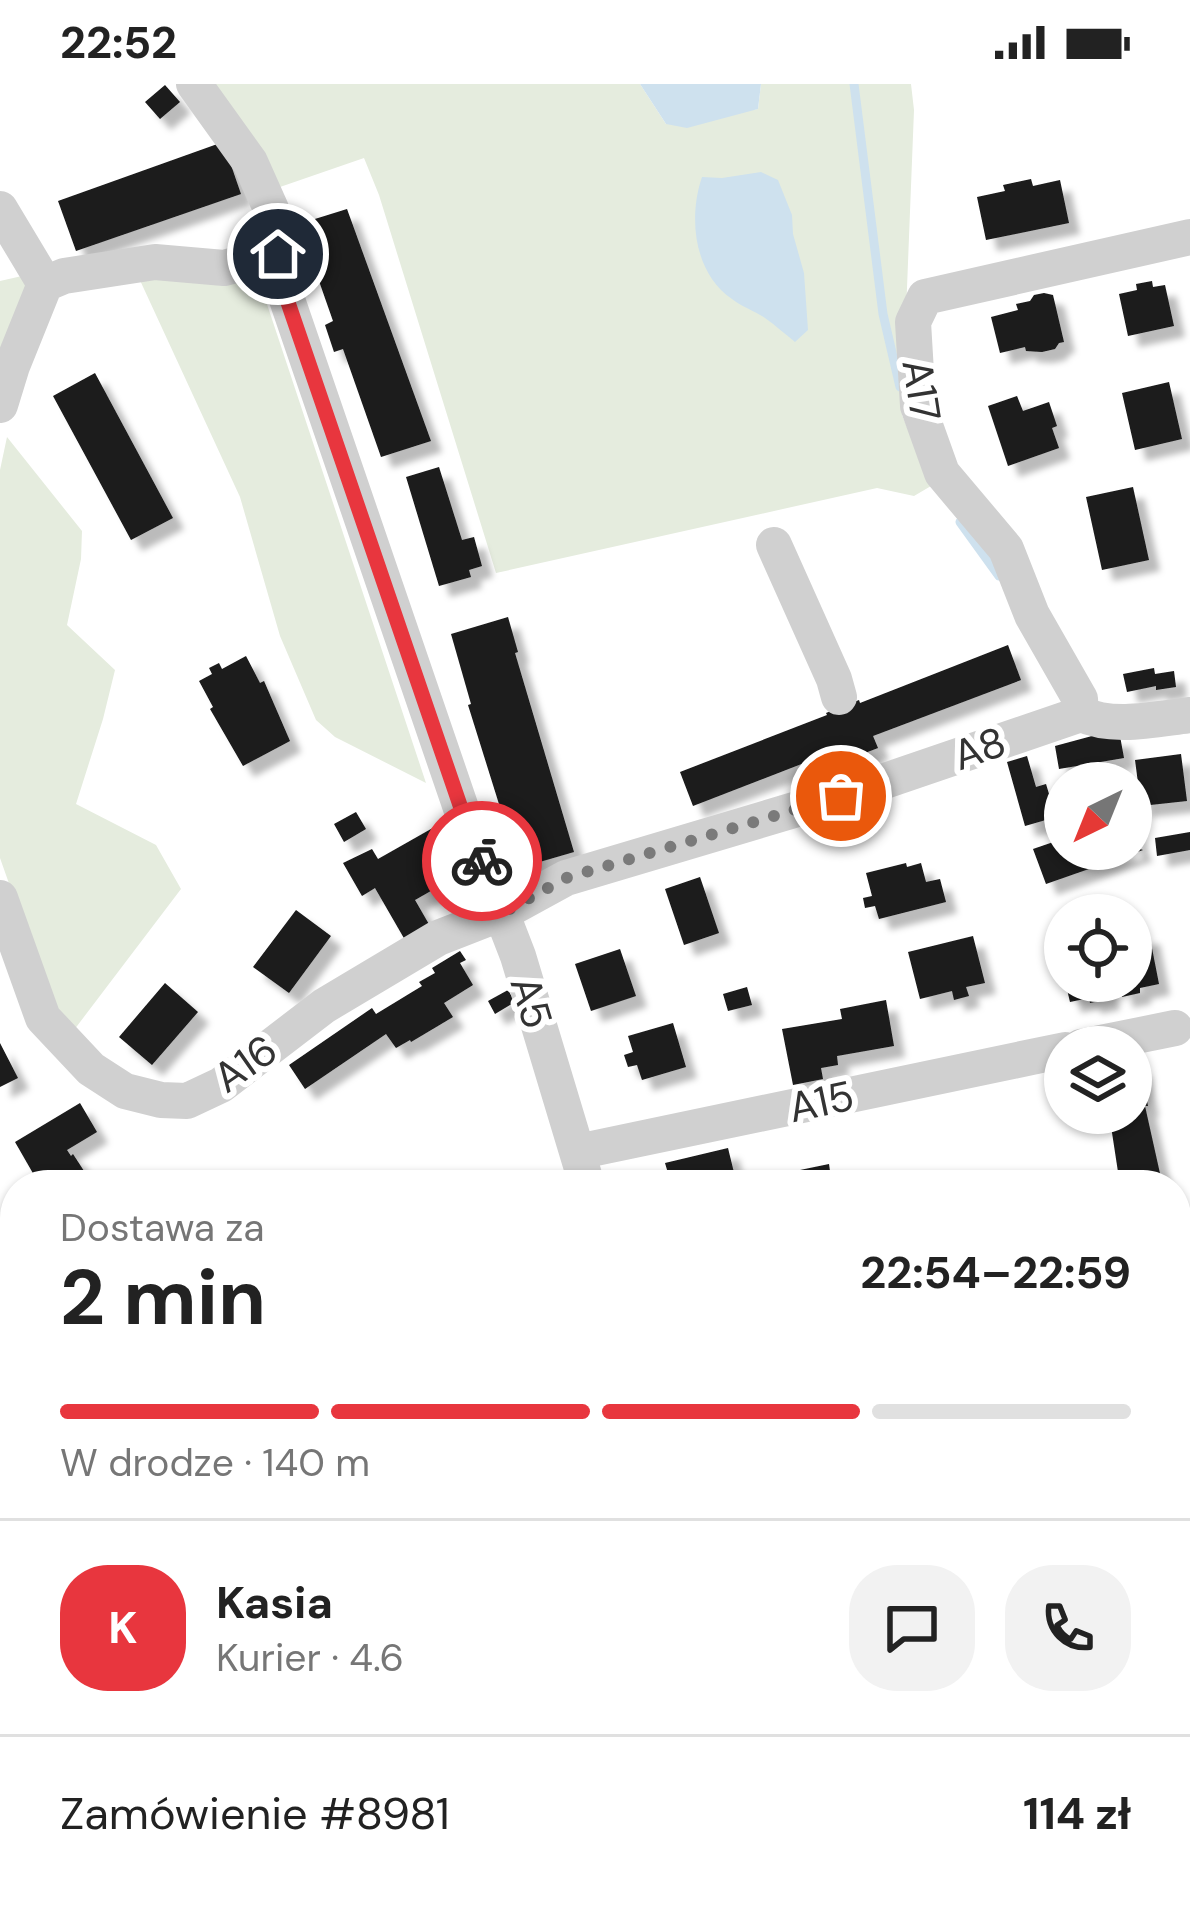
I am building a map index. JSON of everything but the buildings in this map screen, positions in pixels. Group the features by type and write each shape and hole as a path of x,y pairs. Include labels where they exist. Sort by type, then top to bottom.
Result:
{"street":[{"name":"A5","path":"194,84 250,162 271,209 281,282 462,811 518,956 581,1170"},
{"path":"0,209 45,284"},
{"name":"A17","path":"1081,708 1032,615 1006,549 942,473 918,406 913,322 926,297 1190,237"},
{"path":"0,405 45,284 64,276 155,262 224,268 278,254"},
{"path":"774,545 838,697"},
{"name":"A8","path":"502,913 566,878 841,796 1081,708 1091,718 1137,721 1190,715"},
{"name":"A16","path":"0,898 43,1018 92,1069 125,1091 187,1101 220,1085 324,1006 438,938 502,913"},
{"path":"1152,1033 1175,1028"},
{"name":"A15","path":"606,1170 1044,1055"}],"shaded area":[{"path":"208,84 640,84 666,124 758,109 761,84 911,84 914,110 902,415 931,486 914,496 877,488 496,573 364,158 280,187"},
{"path":"44,271 0,384 0,281"},
{"path":"138,276 260,283 426,783 335,737 316,720 280,636 240,497"},
{"path":"7,437 82,531 67,625 115,670 76,804 156,845 181,889 71,1034 53,1008 0,858 0,470"}],"water":[{"path":"640,84 761,84 758,109 687,128 666,124"},
{"path":"761,172 778,180 792,215 804,273 808,330 795,342 719,288 698,244 695,210 702,177"}],"waterway":[{"path":"854,84 883,314 900,387"},
{"path":"960,522 999,576"}],"way so far":[{"path":"482,861 502,913 566,878 841,796"}],"route":[{"path":"278,254 281,282 482,861"}]}
